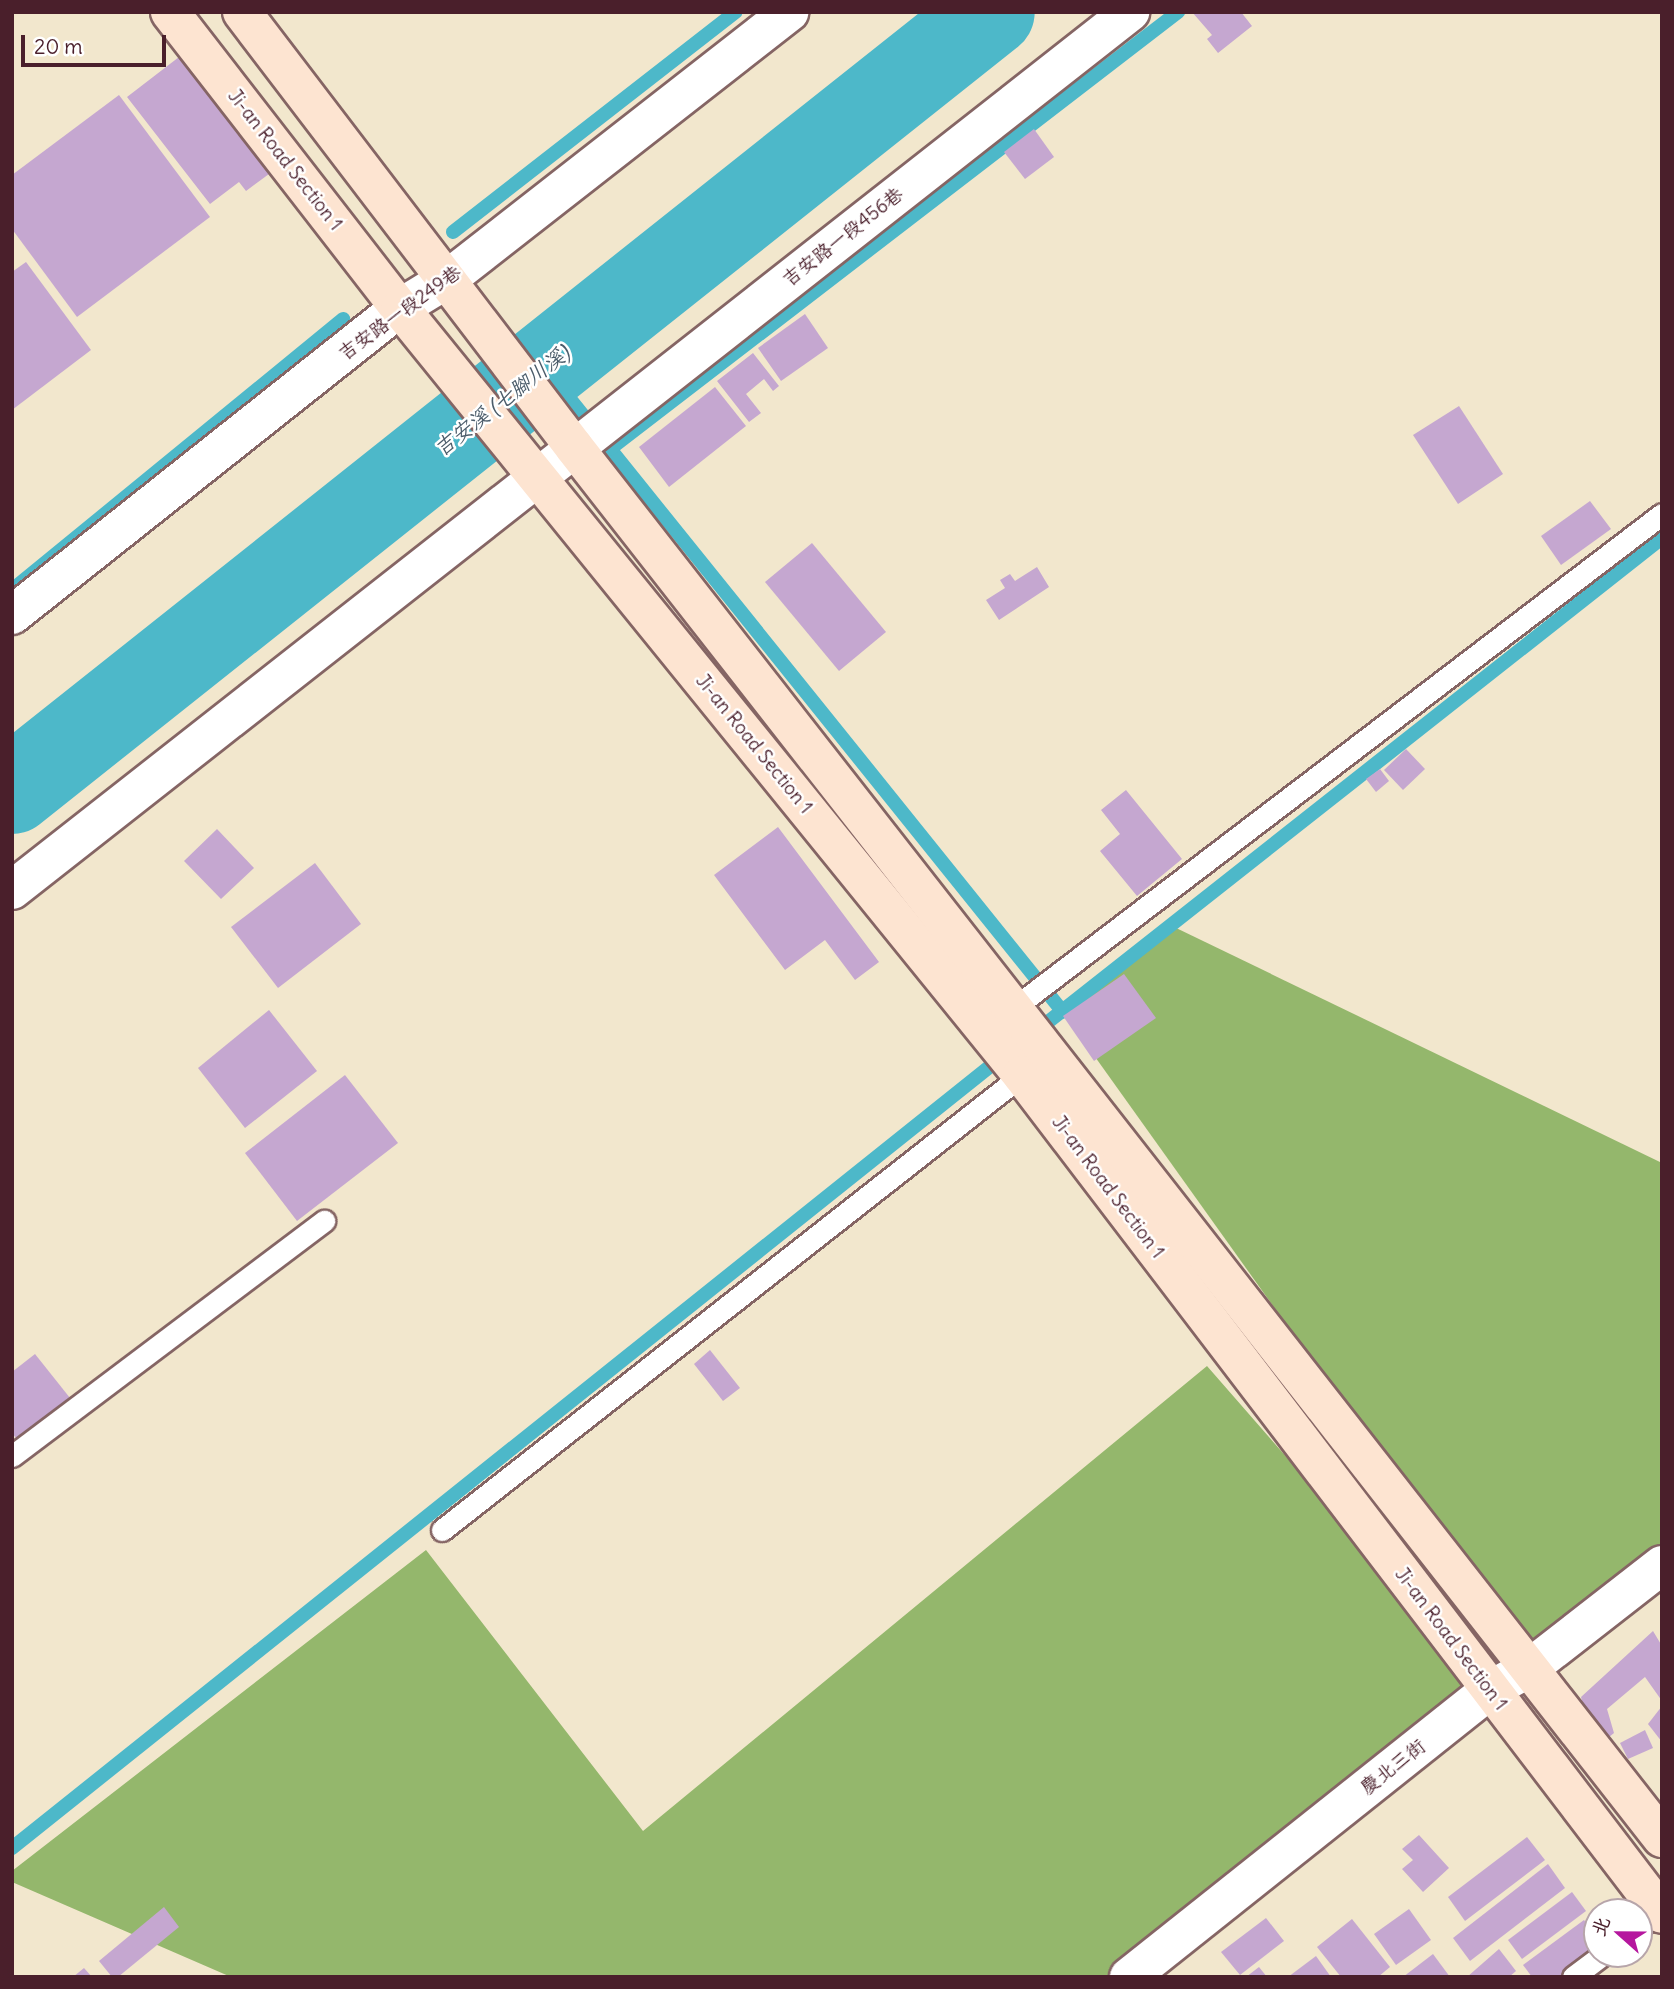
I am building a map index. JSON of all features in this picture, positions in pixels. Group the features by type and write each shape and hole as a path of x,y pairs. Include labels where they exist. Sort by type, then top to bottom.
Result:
{"street":[{"name":"Ji-an Road Section 1","path":"170,12 400,307 555,461 1000,1018 1531,1667 1662,1838"},
{"path":"242,12 449,278 555,461"},
{"name":"吉安路一段249巷","path":"12,615 400,307 449,278 789,12"},
{"name":"吉安路一段456巷","path":"12,890 1130,12"},
{"name":"Ji-an Road Section 1","path":"1000,1018 1022,1075 1490,1690 1656,1916"},
{"name":"慶北三街","path":"1129,1977 1490,1690 1531,1667 1662,1565"}],"lane":[{"path":"1000,1018 1662,513"},
{"path":"442,1530 1022,1075"},
{"path":"12,1456 324,1221"}],"green space":[{"path":"1172,926 1662,1163 1662,1565 1531,1667 1063,1012"},
{"path":"1207,1366 1490,1690 1119,1977 231,1977 12,1882 12,1871 426,1550 643,1831"}],"building":[{"path":"1192,12 1241,12 1252,26 1218,53 1207,39 1212,35"},
{"path":"179,57 269,174 246,191 239,182 210,204 127,97"},
{"path":"119,95 210,217 77,317 12,229 12,175"},
{"path":"1034,129 1054,157 1025,179 1004,152"},
{"path":"26,262 91,350 12,410 12,272"},
{"path":"805,314 828,348 781,381 758,348"},
{"path":"753,353 779,386 773,391 764,379 746,394 761,413 749,422 717,381"},
{"path":"715,387 746,426 669,487 639,447"},
{"path":"1459,406 1503,474 1458,504 1413,435"},
{"path":"1590,501 1611,529 1561,565 1541,536"},
{"path":"812,543 886,632 839,671 765,582"},
{"path":"1037,567 1049,587 999,620 986,600 1005,588 1000,580 1010,574 1015,581"},
{"path":"1406,749 1425,769 1403,790 1384,770"},
{"path":"1380,769 1389,781 1376,792 1366,779"},
{"path":"1126,790 1182,859 1137,896 1100,851 1120,834 1101,810"},
{"path":"778,827 879,962 855,980 825,940 785,970 714,875"},
{"path":"217,829 254,868 221,899 184,861"},
{"path":"315,863 361,924 278,988 231,927"},
{"path":"1124,974 1156,1018 1094,1061 1063,1016"},
{"path":"269,1010 317,1071 245,1128 198,1068"},
{"path":"345,1075 398,1143 297,1221 245,1153"},
{"path":"710,1350 740,1388 723,1401 694,1364"},
{"path":"35,1354 74,1403 21,1444 12,1433 12,1372"},
{"path":"1653,1631 1662,1646 1662,1701 1645,1677 1607,1709 1614,1733 1594,1749 1581,1697"},
{"path":"1662,1706 1662,1742 1648,1724"},
{"path":"1645,1730 1653,1748 1628,1759 1620,1743"},
{"path":"1419,1835 1449,1868 1423,1892 1402,1869 1413,1860 1402,1849"},
{"path":"1527,1837 1545,1860 1465,1921 1448,1897"},
{"path":"1548,1864 1565,1888 1470,1961 1453,1938"},
{"path":"1572,1892 1583,1907 1583,1913 1522,1959 1508,1940"},
{"path":"164,1907 179,1927 118,1977 112,1977 99,1961"},
{"path":"1409,1909 1431,1940 1396,1965 1374,1934"},
{"path":"1266,1918 1284,1941 1240,1975 1221,1952"},
{"path":"1352,1919 1390,1967 1378,1977 1341,1977 1317,1947"},
{"path":"1583,1921 1583,1960 1560,1977 1532,1977 1523,1965"},
{"path":"1499,1949 1516,1971 1509,1977 1467,1977"},
{"path":"1433,1954 1450,1977 1403,1977"},
{"path":"1316,1956 1331,1977 1288,1977"},
{"path":"1259,1967 1267,1977 1246,1977"},
{"path":"84,1968 92,1977 73,1977"}],"waterway":[{"path":"453,232 736,12"},
{"name":"吉安溪 (七腳川溪)","path":"12,790 991,12"},
{"path":"610,449 1178,12"},
{"path":"12,590 343,319"},
{"path":"545,368 1063,1012"},
{"path":"1034,1033 1662,538"},
{"path":"12,1848 1003,1056"}]}
